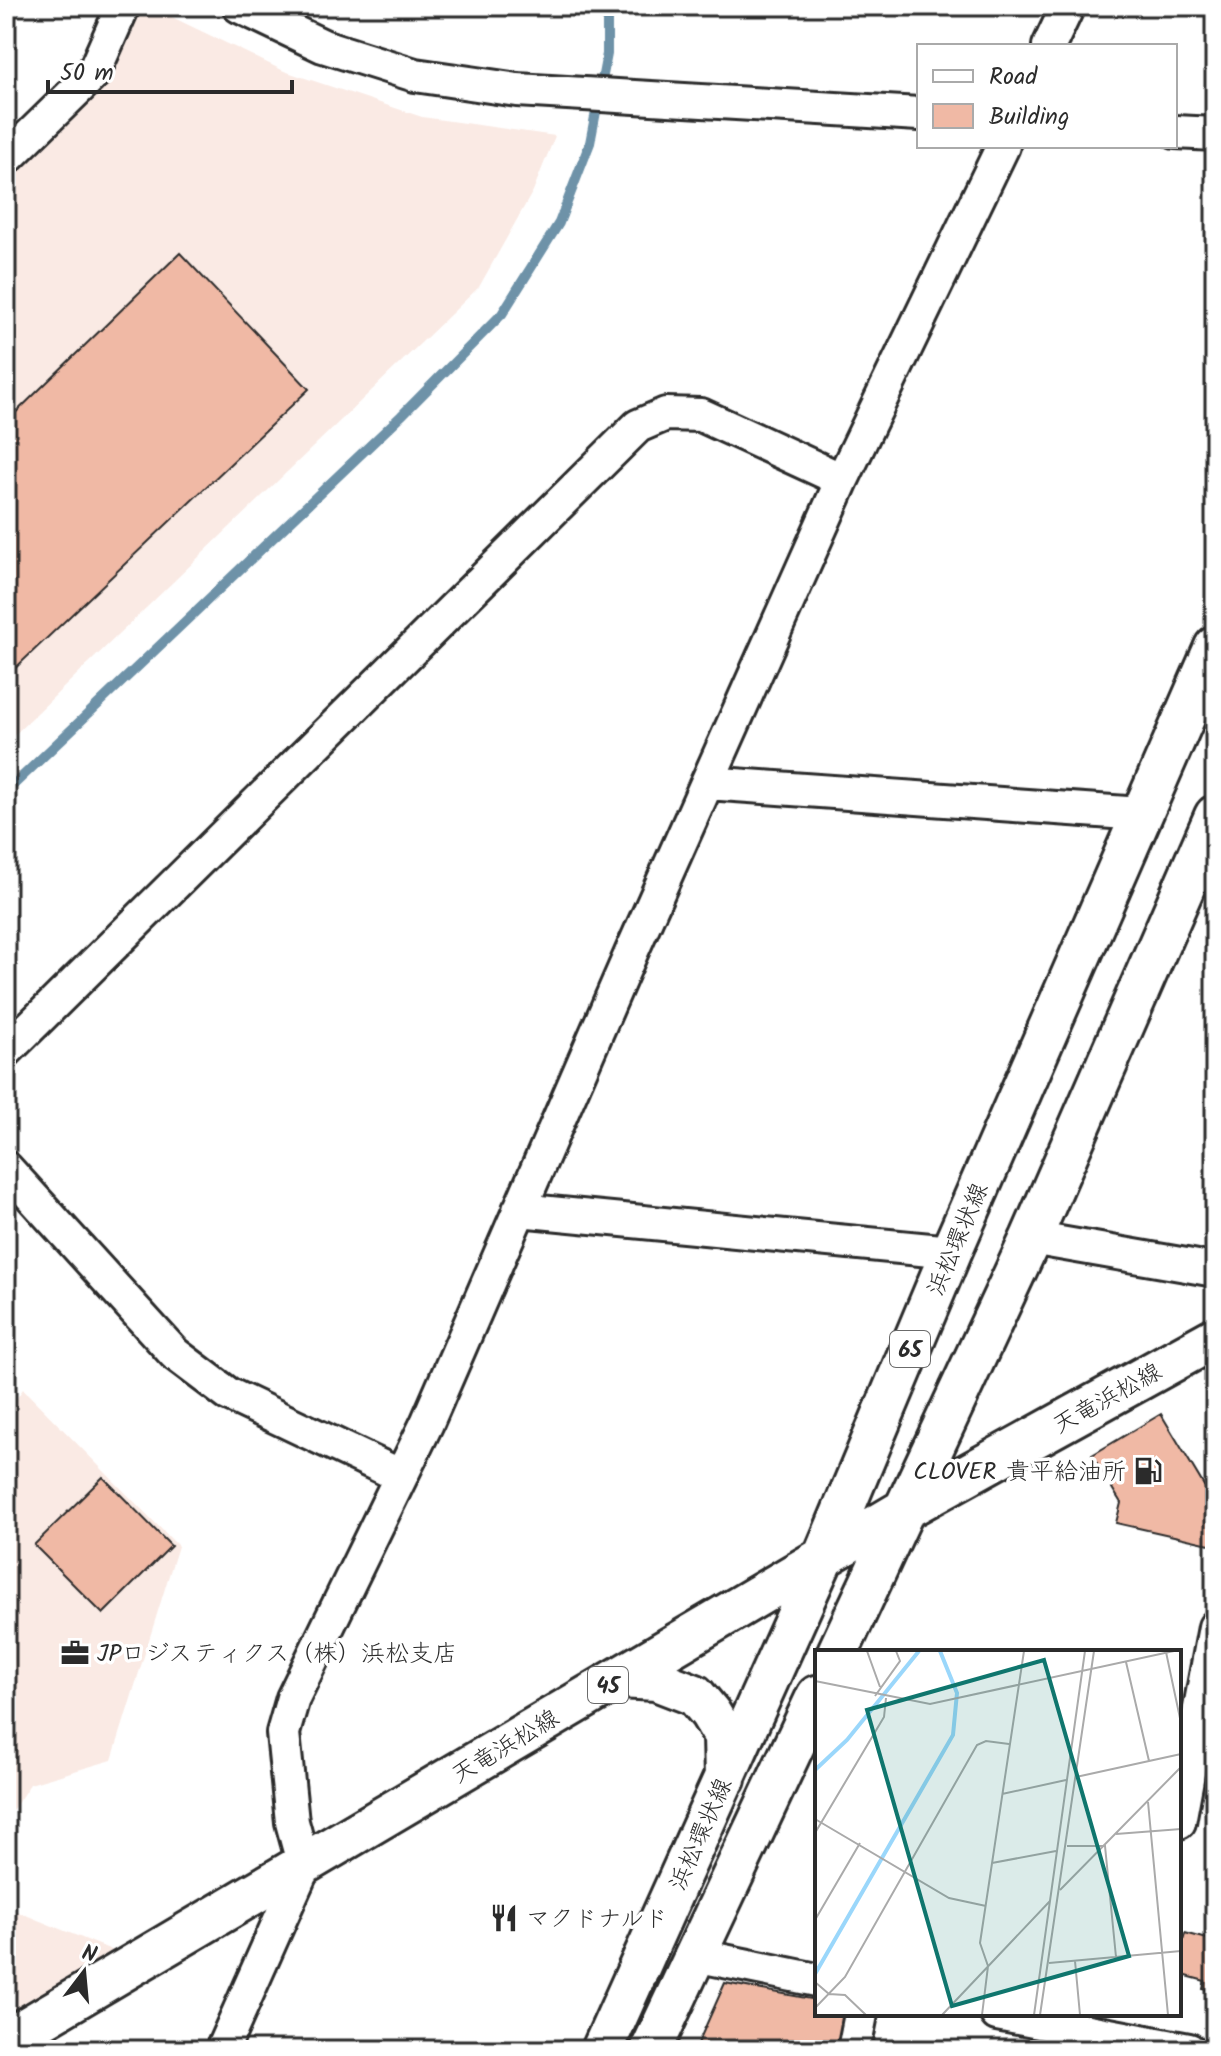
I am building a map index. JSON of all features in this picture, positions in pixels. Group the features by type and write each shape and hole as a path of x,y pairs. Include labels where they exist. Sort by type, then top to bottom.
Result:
{"main road":[{"name":"浜松環状線","path":"602,2050 823,1558 951,1252 1215,647"},
{"path":"839,1650 1031,1238 1215,816"},
{"name":"天竜浜松線","path":"6,2040 905,1509 1215,1338"},
{"path":"620,1678 656,1680 695,1695 724,1736 725,1779"},
{"name":"浜松環状線","path":"651,2050 815,1700"}],"street":[{"path":"6,159 93,74 123,6"},
{"path":"239,6 323,46 415,75 517,90 917,114"},
{"path":"1050,44 1068,6"},
{"path":"1177,132 1215,134"},
{"path":"222,2050 304,1866 292,1822 283,1733 293,1698 401,1476 842,480 1002,148"},
{"path":"6,1051 638,426 666,414 701,415 842,480"},
{"path":"707,783 1141,814"},
{"path":"6,1168 175,1354 228,1394 401,1476"},
{"path":"519,1210 951,1252"},
{"path":"1031,1238 1215,1270"},
{"path":"1181,1811 1215,1627"},
{"path":"695,1955 815,1980"},
{"path":"854,2050 861,2016"},
{"path":"1019,2016 1141,2027 1189,2050"}],"shaded area":[{"path":"136,6 149,6 284,71 422,117 555,136 533,191 479,287 6,743 6,183 102,90"},
{"name":"JPロジスティクス（株）浜松支店","path":"23,1389 178,1546 112,1760 30,1784 6,1820 6,1414"},
{"path":"6,1907 114,1951 6,2014"}],"building":[{"path":"180,253 309,389 6,677 6,422"},
{"name":"CLOVER 貴平給油所","path":"1161,1414 1206,1489 1215,1487 1214,1545 1116,1523 1121,1503 1092,1455"},
{"path":"103,1477 171,1546 103,1614 34,1545"},
{"path":"1185,1933 1215,1941 1215,1992 1203,1989 1205,1981 1181,1975 1181,1948"},
{"path":"725,1983 815,2000 815,2016 847,2016 839,2050 695,2050"}],"waterway":[{"path":"6,17 21,6"},
{"path":"6,792 401,416 502,314 559,223 590,143 607,54 607,6"}],"place":[{"name":"CLOVER 貴平給油所","path":"1148,1471"},
{"name":"JPロジスティクス（株）浜松支店","path":"75,1653"},
{"name":"マクドナルド","path":"504,1918"}]}
